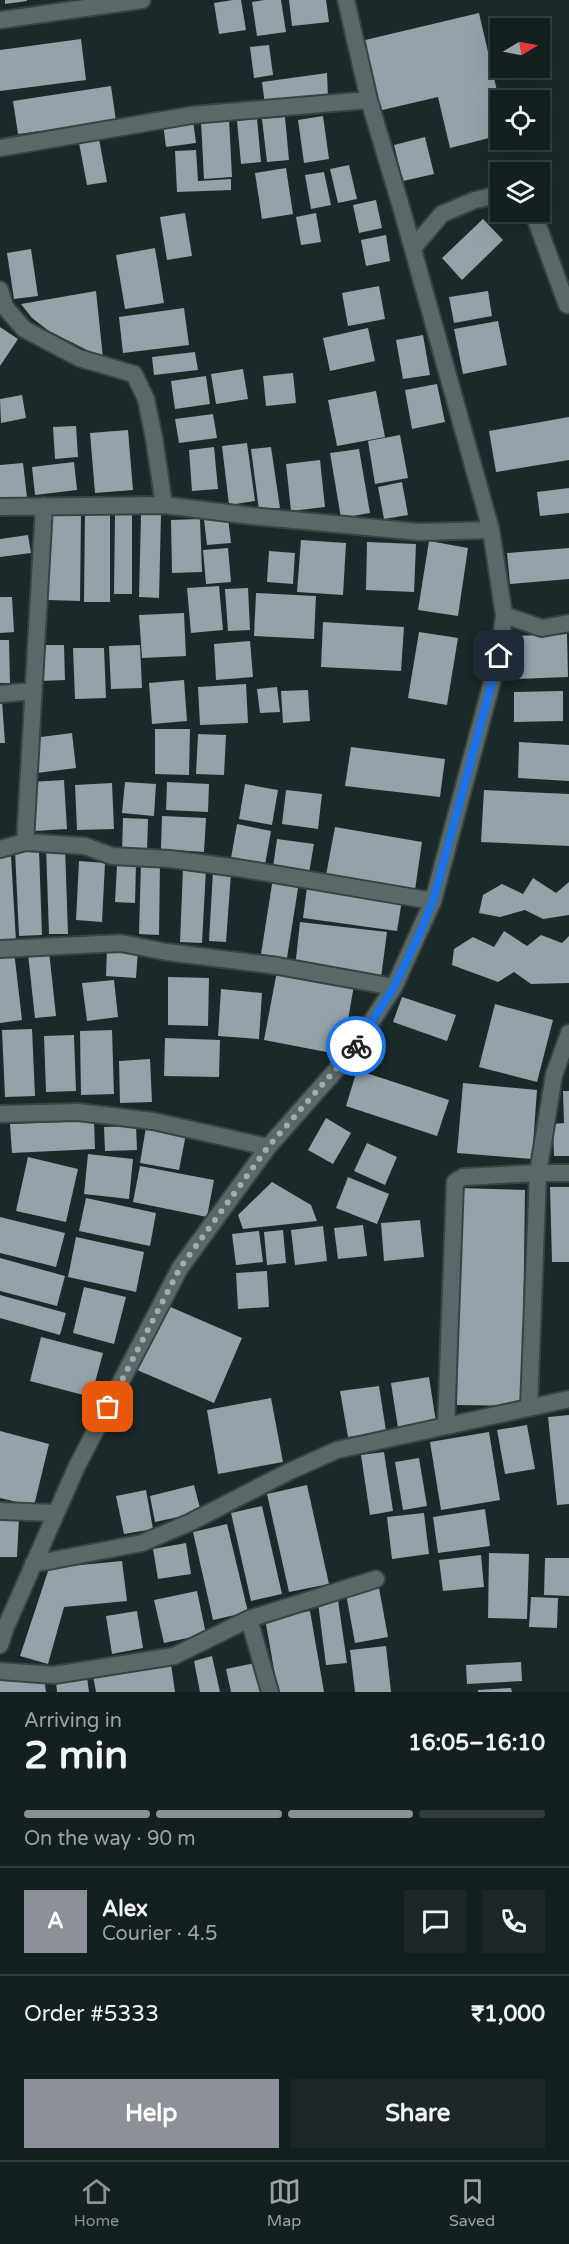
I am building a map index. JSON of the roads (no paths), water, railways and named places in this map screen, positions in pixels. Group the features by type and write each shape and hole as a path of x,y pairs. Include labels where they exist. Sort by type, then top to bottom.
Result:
{"street":[{"path":"0,20 142,0"},
{"path":"0,1646 4,1629 77,1466 180,1268 268,1147 351,1053 394,987 433,901 499,656 504,615 491,530 413,248 369,100 346,0"},
{"path":"0,148 192,115 369,100"},
{"path":"413,248 442,214 475,200 490,197"},
{"path":"537,222 567,305"},
{"path":"0,290 5,307 24,329 79,358 134,374 146,399 164,505"},
{"path":"0,507 164,505 419,532 491,530"},
{"path":"25,842 44,506"},
{"path":"504,615 542,628 569,623"},
{"path":"0,694 32,691"},
{"path":"0,849 25,842 85,846 112,856 170,859 238,868 433,901"},
{"path":"0,949 121,943 167,952 278,966 394,987"},
{"path":"529,1408 538,1173 554,1075 569,1033"},
{"path":"0,1114 78,1112 153,1121 268,1147"},
{"path":"446,1426 455,1182 463,1177 569,1173"},
{"path":"33,1564 142,1543 189,1523 288,1472 337,1450 569,1399"},
{"path":"0,1511 56,1513"},
{"path":"0,1671 54,1675 174,1656 249,1619 376,1579"},
{"path":"249,1619 270,1692"}]}
